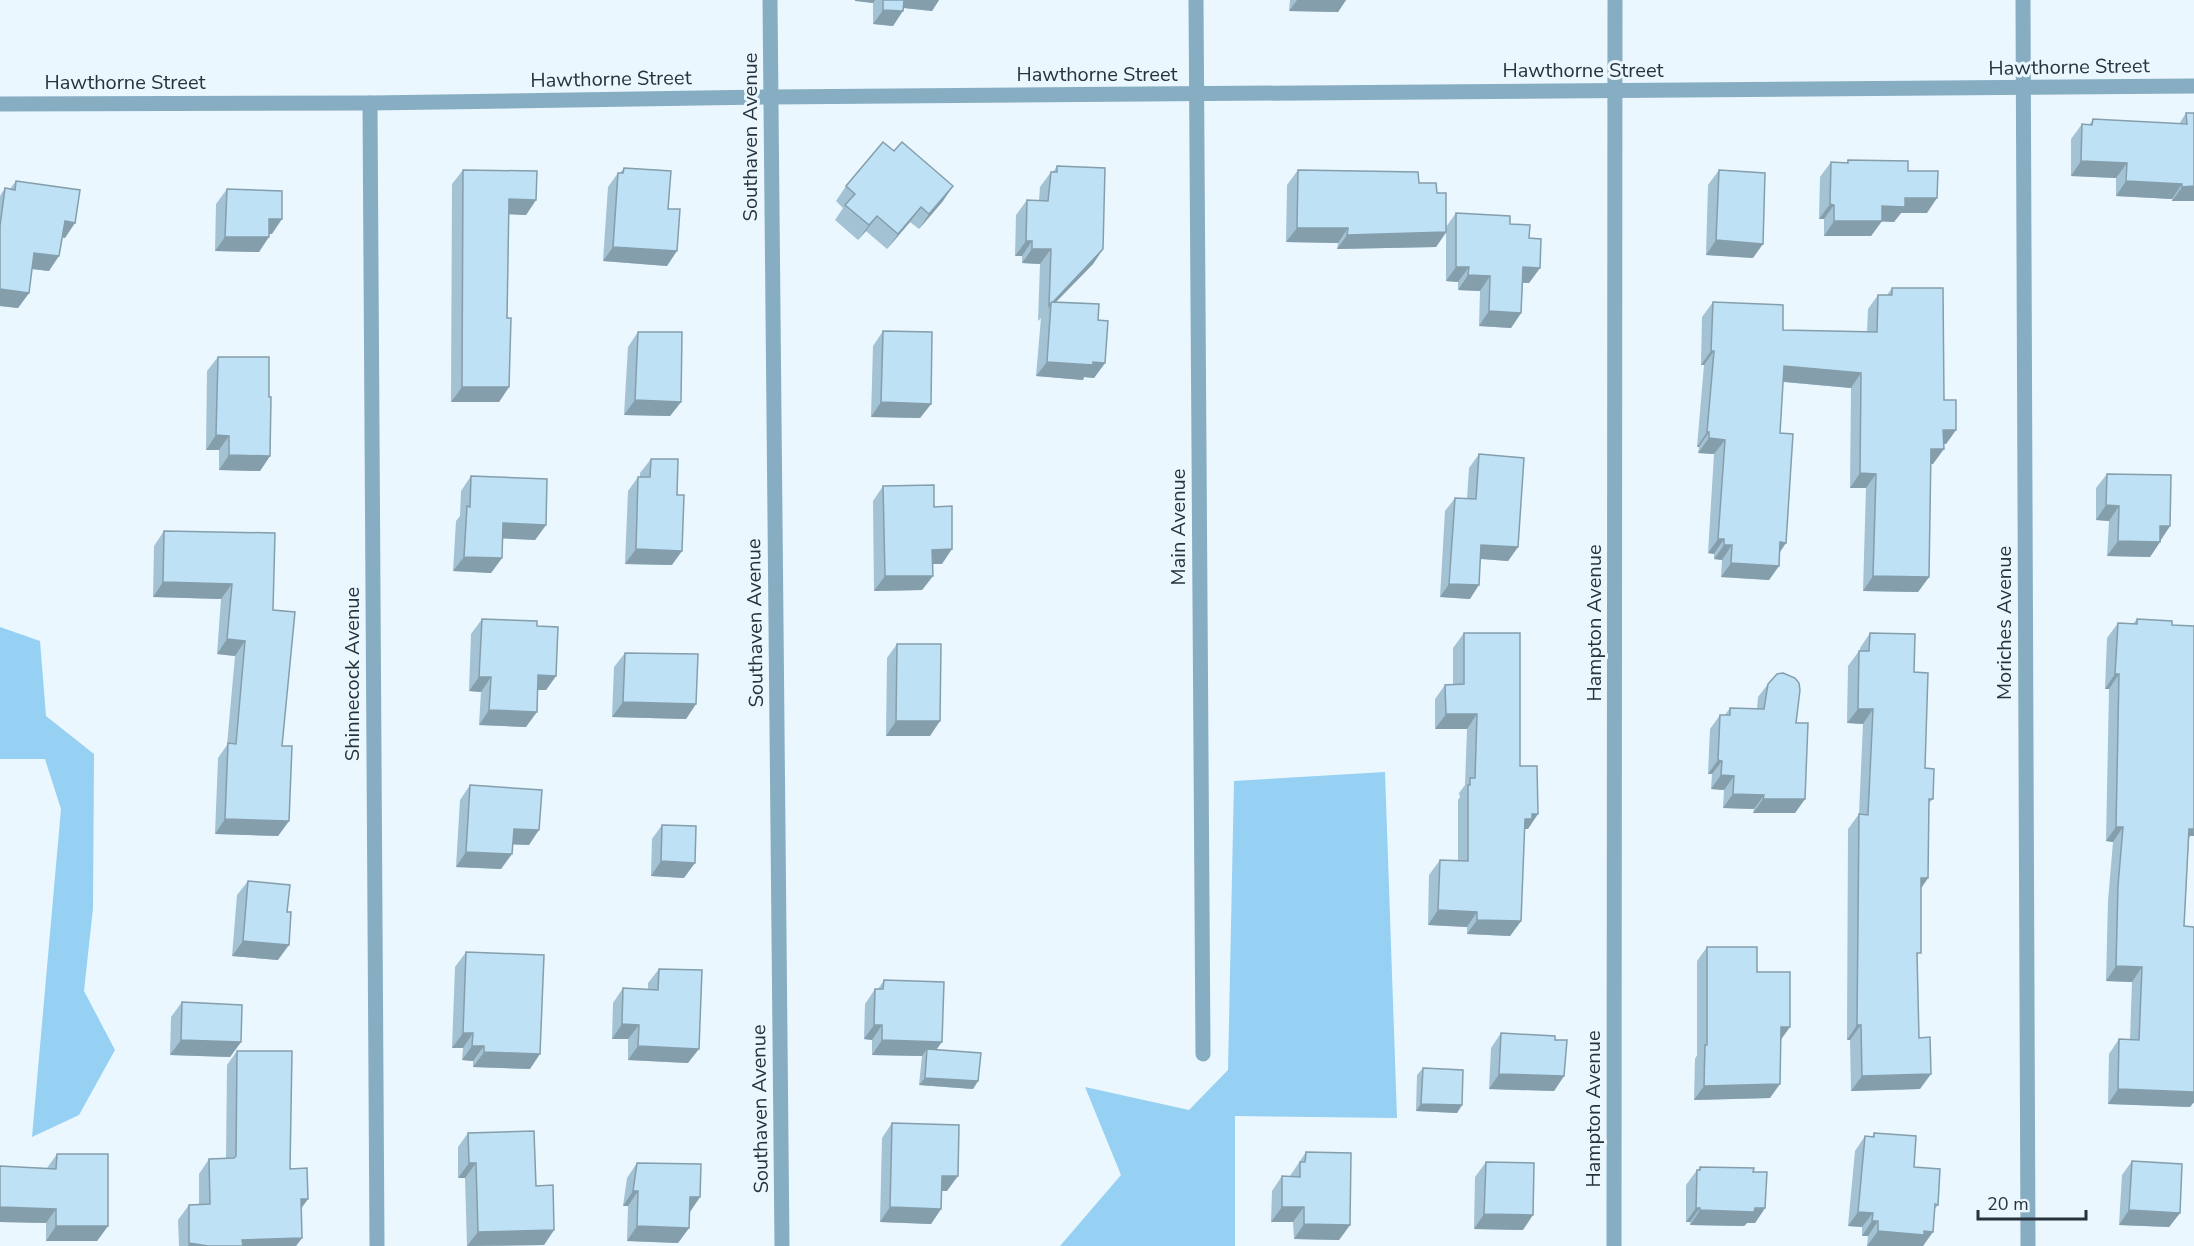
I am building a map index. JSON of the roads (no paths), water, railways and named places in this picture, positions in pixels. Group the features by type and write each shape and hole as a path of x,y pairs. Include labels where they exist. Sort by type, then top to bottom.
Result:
{"street":[{"name":"Southaven Avenue","path":"770,0 782,1246"},
{"name":"Main Avenue","path":"1196,0 1203,1054"},
{"name":"Hampton Avenue","path":"1614,1246 1615,0"},
{"name":"Moriches Avenue","path":"2023,0 2028,1246"},
{"name":"Hawthorne Street","path":"0,104 370,103 2194,86"},
{"name":"Shinnecock Avenue","path":"370,103 377,1246"}]}
